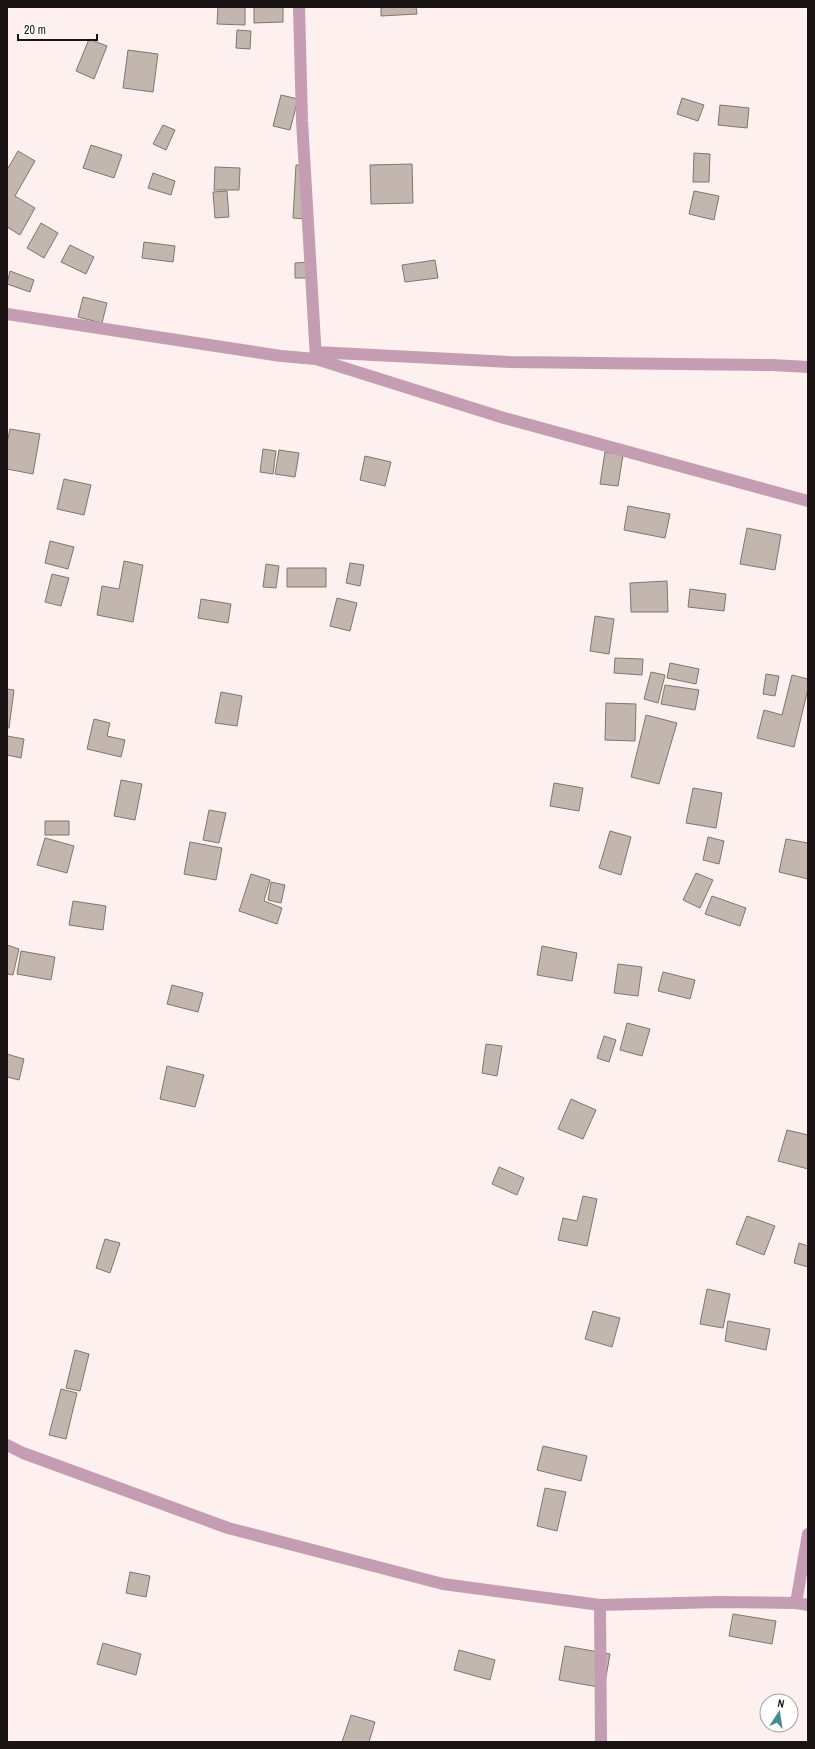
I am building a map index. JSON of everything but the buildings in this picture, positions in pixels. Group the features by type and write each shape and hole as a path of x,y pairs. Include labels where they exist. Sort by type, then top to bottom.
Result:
{"street":[{"path":"299,7 302,121 316,356"},
{"path":"7,314 281,356 510,362 772,365 808,367"},
{"path":"316,356 504,418 808,501"},
{"path":"7,1445 23,1453 228,1528 443,1584 600,1605 719,1602 802,1604 808,1534"},
{"path":"600,1605 601,1742"}]}
